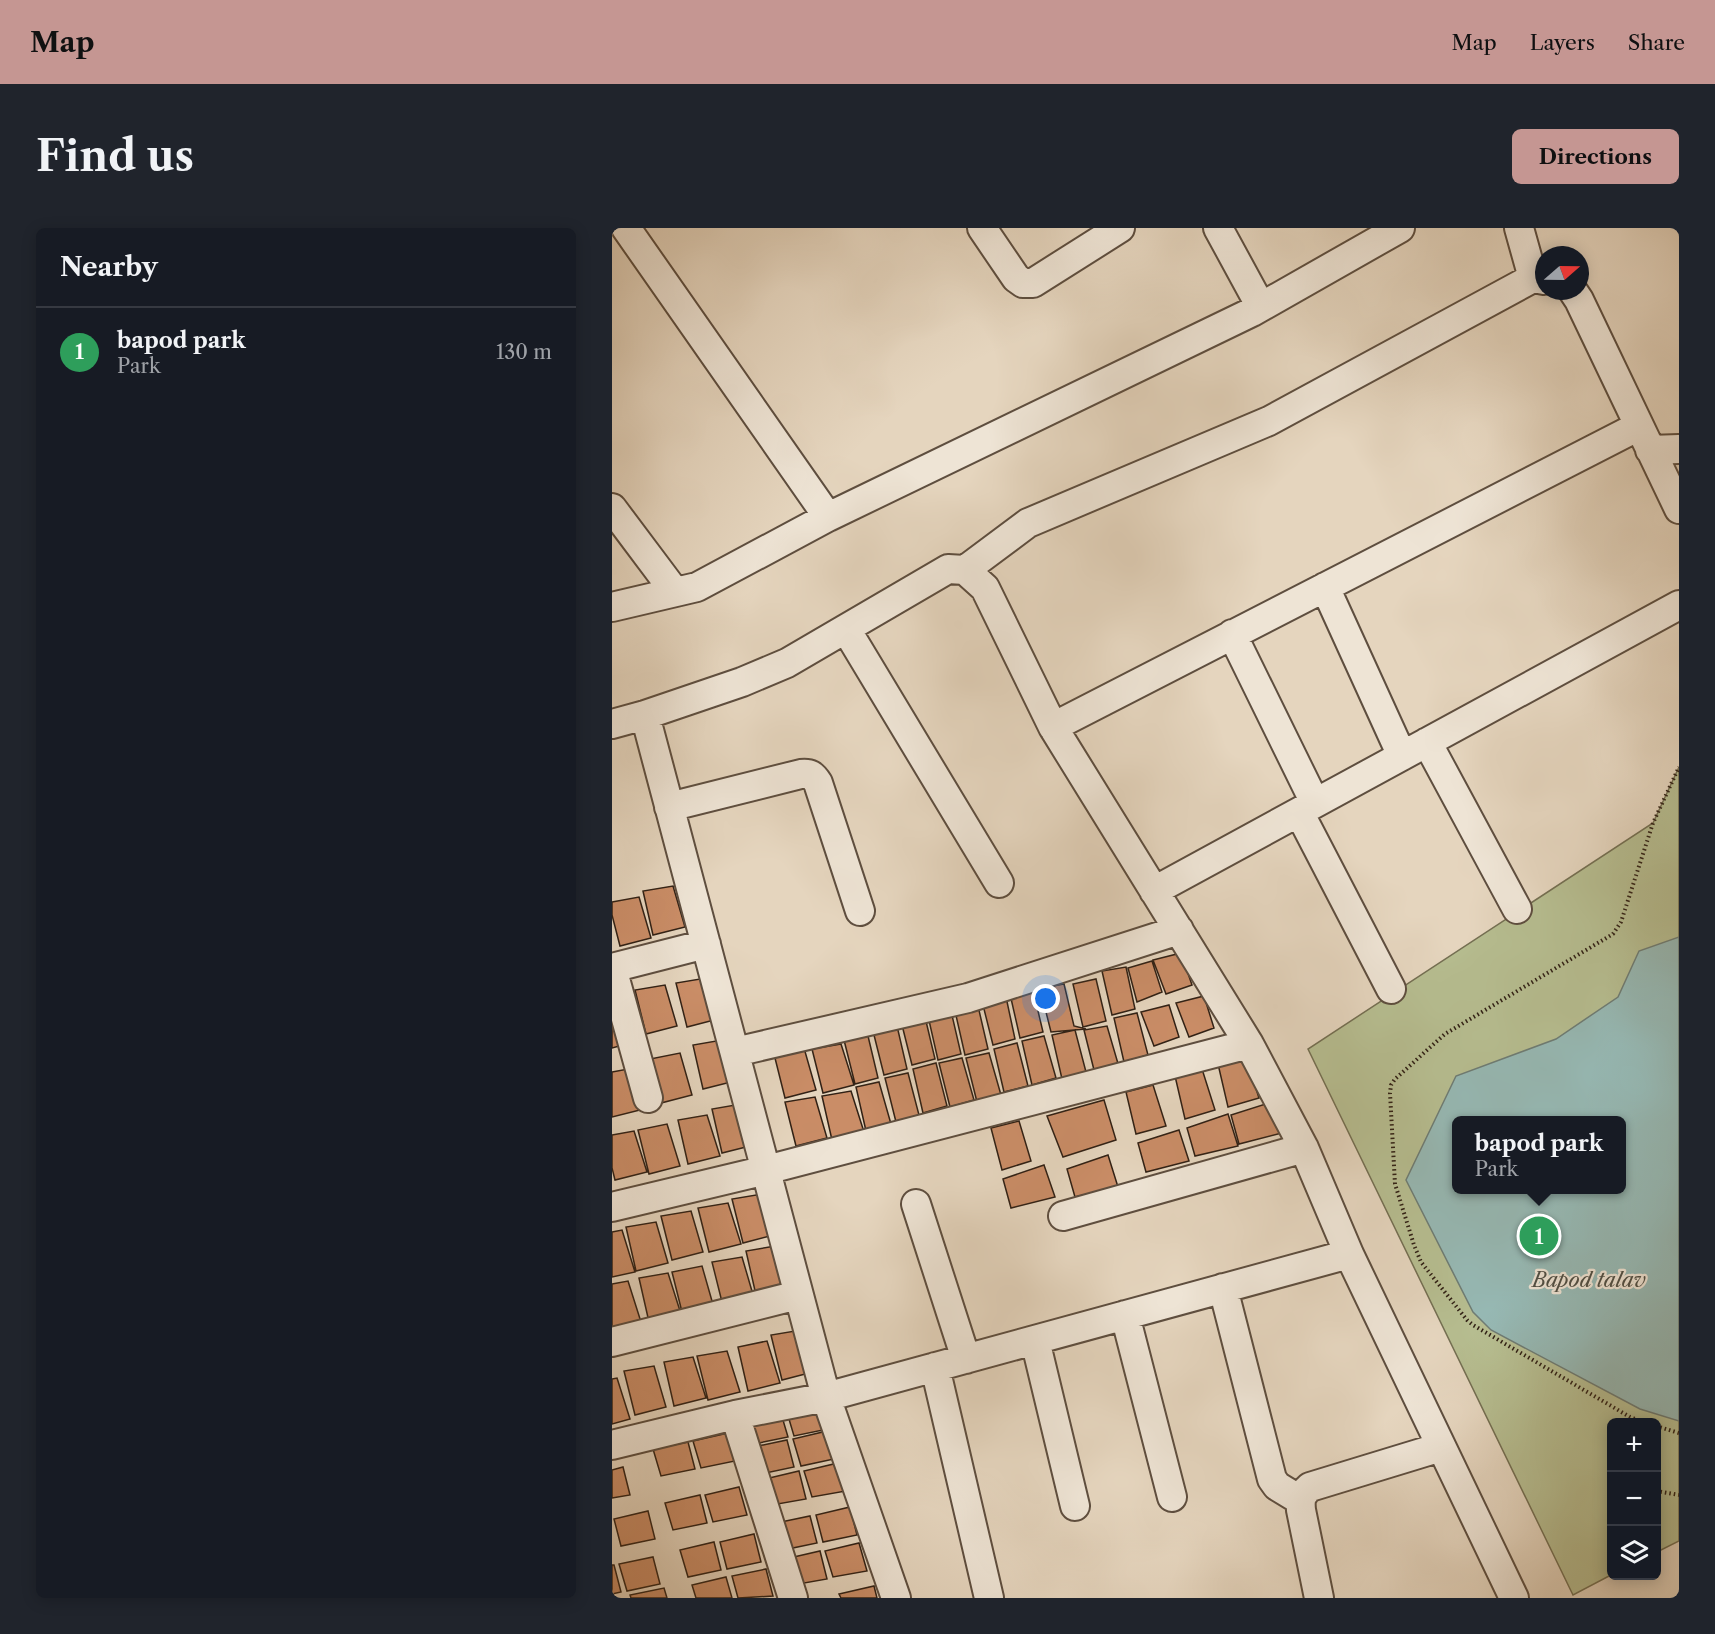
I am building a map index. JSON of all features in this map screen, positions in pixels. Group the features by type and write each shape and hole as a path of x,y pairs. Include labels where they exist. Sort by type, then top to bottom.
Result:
{"street":[{"path":"626,228 828,517"},
{"path":"982,228 1016,278 1023,283 1033,283 1120,228"},
{"path":"1218,228 1261,307"},
{"path":"612,607 697,587 828,517 1261,307 1400,228"},
{"path":"1520,228 1535,268"},
{"path":"964,570 1028,524 1269,421 1535,281"},
{"path":"1579,300 1679,509"},
{"path":"1053,727 1325,587 1645,438 1679,449"},
{"path":"612,508 675,592"},
{"path":"613,717 645,715 742,682 787,663 948,569 964,570 985,588 1053,727 1249,1044 1304,1148 1349,1254 1514,1598"},
{"path":"1325,587 1402,756"},
{"path":"1154,891 1679,605"},
{"path":"846,629 999,883"},
{"path":"1232,634 1307,808 1391,989"},
{"path":"645,715 826,1397 896,1598"},
{"path":"1427,742 1517,909"},
{"path":"669,807 809,773 818,783 860,911"},
{"path":"735,1052 968,998 1179,930"},
{"path":"648,1098 612,968 705,944"},
{"path":"612,1207 766,1170 1249,1044"},
{"path":"1063,1216 1304,1148"},
{"path":"916,1204 966,1359"},
{"path":"612,1445 735,1415 826,1397 1349,1254"},
{"path":"1222,1288 1272,1479 1277,1486 1300,1500 1319,1598"},
{"path":"612,1342 798,1295"},
{"path":"1125,1315 1172,1497"},
{"path":"1035,1340 1075,1506"},
{"path":"935,1367 989,1598"},
{"path":"735,1415 793,1598"},
{"path":"1300,1500 1310,1487 1441,1447"}],"path":[{"path":"1633,1418 1473,1325 1421,1262 1395,1184 1390,1093 1395,1079 1445,1034 1613,934 1621,921 1653,823 1679,767"},
{"path":"1661,1428 1679,1433"},
{"path":"1661,1492 1679,1495"}],"green space":[{"path":"1679,767 1679,1541 1661,1550 1661,1418 1607,1418 1607,1577 1573,1595 1308,1049 1653,823"}],"water":[{"name":"Bapod talav","path":"1679,937 1679,1421 1640,1409 1491,1330 1473,1312 1406,1180 1456,1076 1556,1039 1618,997 1639,951"}],"building":[{"path":"673,886 685,927 653,935 643,891"},
{"path":"639,897 651,938 620,946 612,915 612,902"},
{"path":"1181,953 1192,985 1166,994 1153,960"},
{"path":"1152,961 1162,992 1137,1002 1128,968"},
{"path":"1126,967 1135,1009 1112,1015 1102,971"},
{"path":"706,978 718,1019 687,1027 676,983"},
{"path":"1096,979 1106,1021 1083,1027 1073,984"},
{"path":"1064,984 1074,1026 1086,1029 1051,1032 1040,988"},
{"path":"665,985 677,1026 646,1034 635,990"},
{"path":"1033,990 1043,1032 1020,1038 1010,994"},
{"path":"1204,996 1214,1028 1189,1037 1176,1003"},
{"path":"1006,997 1015,1039 993,1045 982,1001"},
{"path":"1169,1005 1179,1037 1154,1046 1141,1012"},
{"path":"978,1006 988,1049 965,1055 955,1011"},
{"path":"612,1009 623,1045 612,1048"},
{"path":"951,1011 961,1054 938,1060 928,1016"},
{"path":"1137,1013 1148,1055 1124,1062 1114,1018"},
{"path":"925,1017 935,1059 912,1065 901,1021"},
{"path":"897,1026 907,1069 884,1075 873,1031"},
{"path":"1107,1026 1119,1067 1095,1074 1084,1030"},
{"path":"1075,1030 1086,1072 1062,1079 1052,1035"},
{"path":"868,1036 878,1078 855,1084 844,1040"},
{"path":"1044,1036 1056,1078 1032,1085 1022,1041"},
{"path":"722,1040 735,1081 703,1089 693,1045"},
{"path":"1017,1043 1028,1086 1004,1092 994,1049"},
{"path":"841,1044 854,1085 823,1093 812,1049"},
{"path":"804,1048 816,1090 785,1098 774,1054"},
{"path":"680,1053 692,1095 661,1103 650,1059"},
{"path":"989,1053 1001,1095 977,1102 966,1058"},
{"path":"1246,1057 1259,1098 1228,1107 1218,1064"},
{"path":"962,1058 974,1100 950,1107 939,1063"},
{"path":"936,1063 947,1106 923,1113 913,1069"},
{"path":"628,1069 640,1110 612,1117 612,1072"},
{"path":"1202,1069 1215,1110 1185,1119 1175,1076"},
{"path":"908,1073 919,1115 896,1122 885,1078"},
{"path":"879,1082 891,1124 866,1131 856,1087"},
{"path":"1153,1085 1166,1126 1136,1134 1126,1092"},
{"path":"851,1091 864,1132 832,1140 822,1096"},
{"path":"815,1097 827,1138 796,1146 785,1102"},
{"path":"1104,1100 1116,1140 1063,1157 1047,1116"},
{"path":"1272,1102 1282,1133 1239,1144 1231,1115"},
{"path":"741,1104 754,1145 722,1153 712,1109"},
{"path":"1228,1114 1238,1146 1195,1156 1187,1128"},
{"path":"707,1115 720,1156 688,1164 678,1120"},
{"path":"1019,1121 1031,1161 1002,1170 991,1128"},
{"path":"667,1124 680,1166 649,1174 638,1130"},
{"path":"1179,1130 1189,1161 1146,1172 1138,1143"},
{"path":"634,1131 647,1172 615,1180 612,1168 612,1135"},
{"path":"1108,1155 1118,1187 1075,1197 1067,1169"},
{"path":"1044,1165 1055,1197 1011,1208 1003,1179"},
{"path":"762,1194 774,1235 743,1243 732,1199"},
{"path":"728,1203 741,1244 709,1252 698,1208"},
{"path":"691,1211 703,1252 672,1260 661,1216"},
{"path":"656,1222 668,1263 636,1271 626,1227"},
{"path":"622,1230 635,1272 612,1277 612,1232"},
{"path":"775,1246 788,1287 756,1295 746,1251"},
{"path":"742,1257 754,1298 723,1306 712,1262"},
{"path":"702,1266 714,1308 683,1316 672,1272"},
{"path":"668,1273 681,1314 649,1322 639,1278"},
{"path":"628,1281 641,1322 612,1330 612,1284"},
{"path":"801,1330 813,1372 782,1380 771,1335"},
{"path":"767,1341 780,1383 748,1391 738,1347"},
{"path":"727,1351 740,1392 708,1400 697,1356"},
{"path":"693,1357 706,1398 674,1406 664,1362"},
{"path":"654,1366 666,1407 635,1415 624,1371"},
{"path":"617,1378 630,1419 612,1424 612,1379"},
{"path":"820,1402 828,1429 794,1436 786,1409"},
{"path":"780,1410 788,1437 754,1444 746,1418"},
{"path":"827,1431 834,1459 801,1466 793,1439"},
{"path":"728,1433 735,1461 701,1468 693,1441"},
{"path":"787,1440 794,1467 761,1474 753,1447"},
{"path":"688,1442 695,1469 661,1476 653,1449"},
{"path":"838,1463 846,1491 812,1497 804,1471"},
{"path":"623,1467 630,1495 612,1498 612,1470"},
{"path":"799,1471 806,1499 772,1505 765,1479"},
{"path":"739,1487 747,1515 713,1522 705,1495"},
{"path":"700,1495 707,1523 673,1530 665,1503"},
{"path":"850,1507 857,1535 823,1542 816,1515"},
{"path":"648,1511 655,1539 621,1546 614,1519"},
{"path":"810,1516 817,1543 783,1550 776,1523"},
{"path":"754,1534 761,1562 727,1569 720,1542"},
{"path":"714,1542 721,1570 688,1577 680,1550"},
{"path":"859,1543 867,1571 833,1577 825,1551"},
{"path":"820,1551 827,1579 793,1585 785,1559"},
{"path":"653,1557 660,1584 627,1591 619,1564"},
{"path":"612,1565 614,1565 621,1592 612,1594"},
{"path":"766,1569 773,1596 738,1598 732,1576"},
{"path":"726,1577 732,1598 696,1598 692,1585"},
{"path":"874,1586 877,1598 841,1598 839,1594"},
{"path":"664,1588 667,1598 631,1598 630,1595"}],"place":[{"name":"bapod park","path":"1539,1236"}]}
